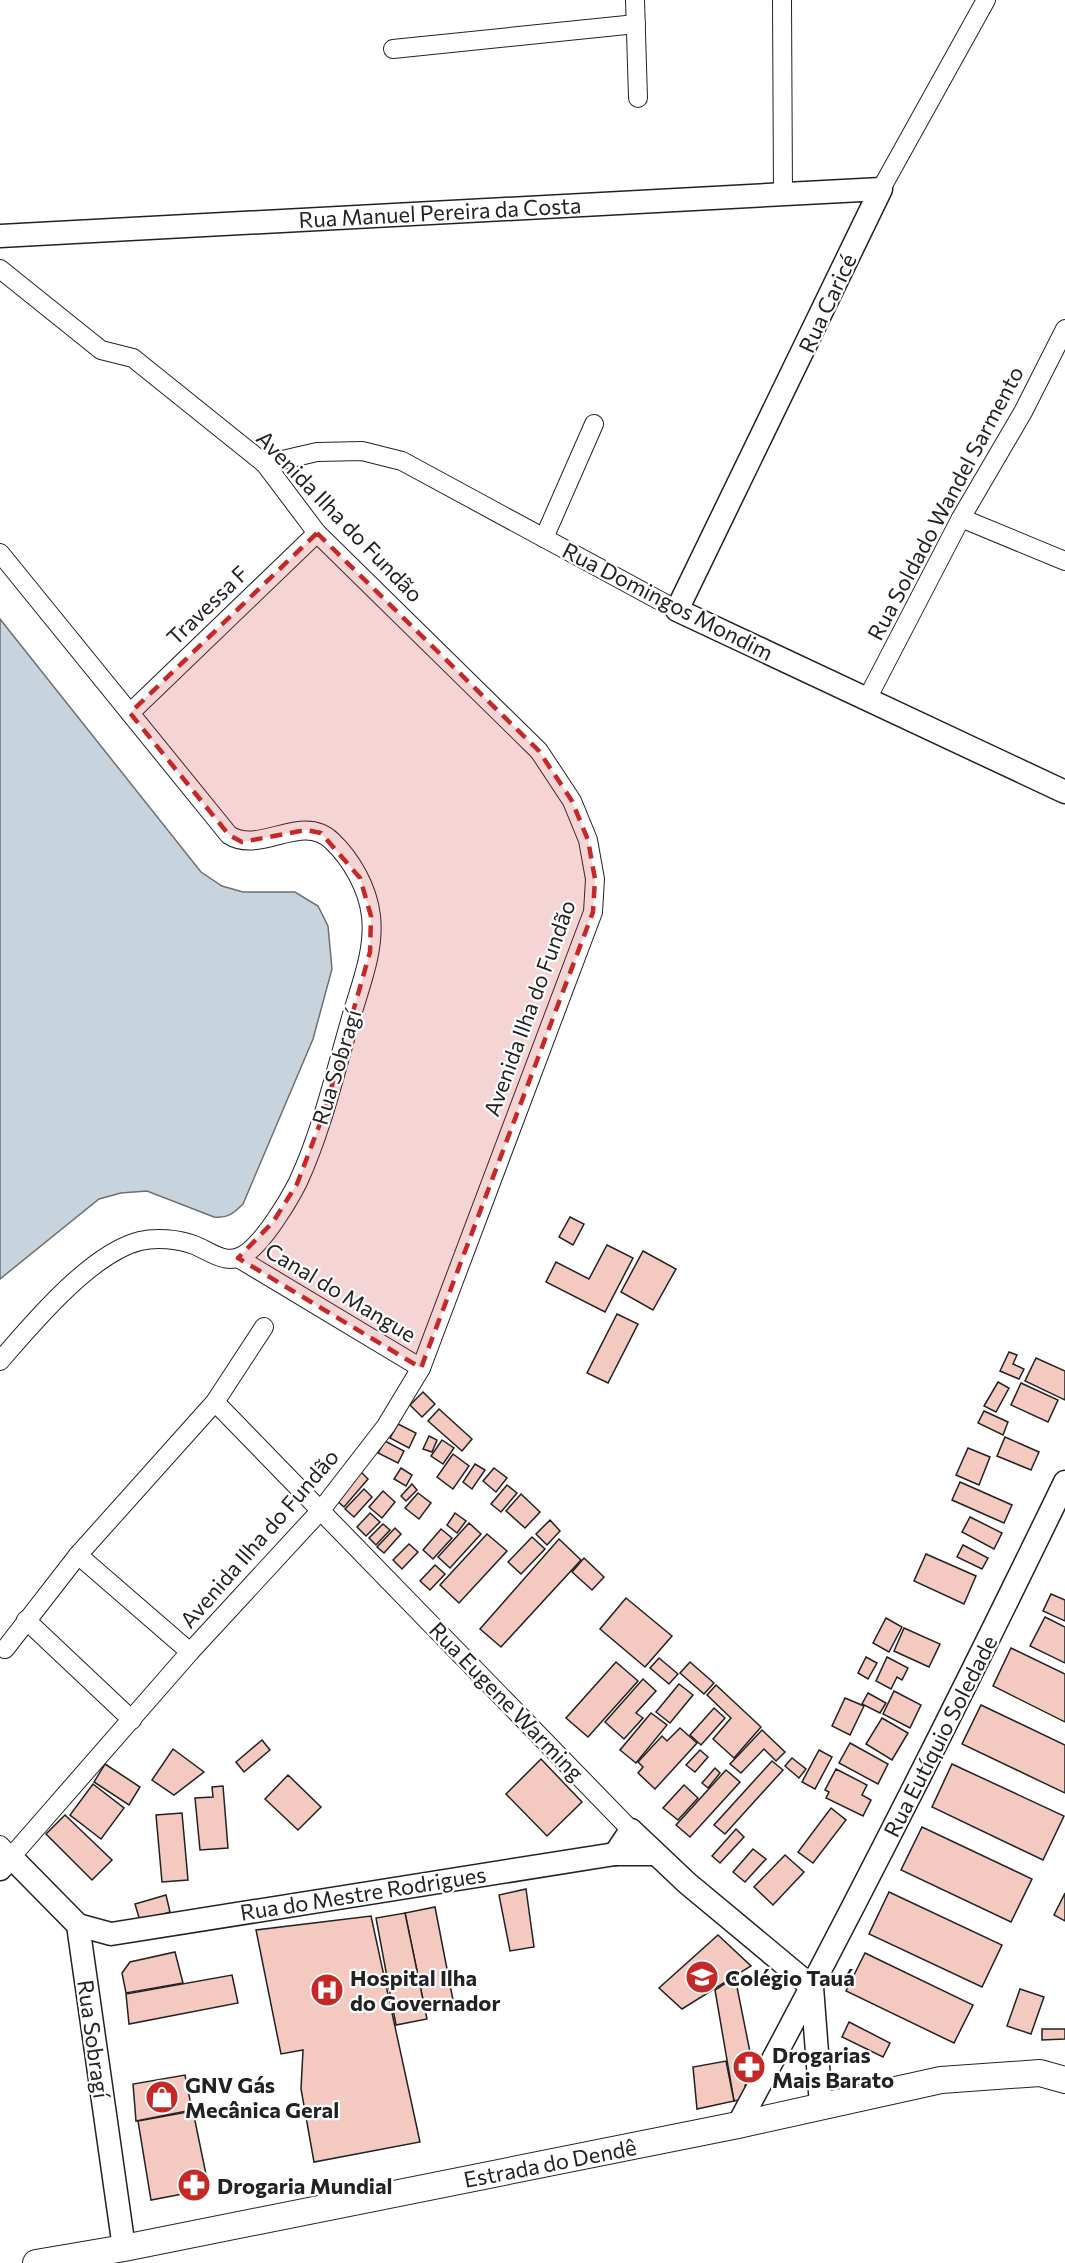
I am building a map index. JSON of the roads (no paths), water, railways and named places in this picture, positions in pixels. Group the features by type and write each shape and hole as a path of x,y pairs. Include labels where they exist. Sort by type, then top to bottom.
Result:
{"main road":[{"name":"Estrada do Dendê","path":"36,2263 124,2256 941,2080 1040,2073 1065,2080"}],"street":[{"path":"635,0 638,98"},
{"path":"782,0 783,194"},
{"name":"Rua Caricé","path":"677,610 881,189 986,0"},
{"path":"393,49 636,24"},
{"name":"Rua Manuel Pereira da Costa","path":"0,236 881,189"},
{"name":"Avenida Ilha do Fundão","path":"0,269 101,350 133,358 265,464 317,533 539,751 572,801 588,840 595,879 593,912 421,1368 386,1426 321,1510 190,1652 132,1720 4,1857"},
{"name":"Rua Soldado Wandel Sarmento","path":"867,699 961,518 1023,412 1065,329"},
{"path":"544,538 594,424"},
{"name":"Rua Domingos Mondim","path":"265,464 317,452 362,451 402,461 677,610 1065,792"},
{"path":"961,518 1065,561"},
{"name":"Travessa F","path":"130,713 317,533"},
{"name":"Rua Sobragí","path":"0,553 229,835 243,842 306,830 321,833 332,840 360,878 371,916 370,952 324,1113 297,1184 273,1222 249,1252 237,1258"},
{"path":"0,1360 48,1304 112,1252 140,1241 167,1239 194,1245 212,1256 237,1258"},
{"name":"Canal do Mangue","path":"237,1258 421,1368"},
{"path":"5,1649 78,1555 215,1402 264,1327"},
{"name":"Rua Eugene Warming","path":"215,1402 655,1854 812,1987"},
{"name":"Rua Eutíquio Soledade","path":"738,2125 812,1987 980,1658 1065,1482"},
{"path":"78,1555 190,1652"},
{"path":"26,1620 132,1720"},
{"path":"615,1854 632,1830"},
{"name":"Rua do Mestre Rodrigues","path":"78,1925 111,1934 615,1854 655,1854"},
{"path":"4,1857 78,1925"},
{"name":"Rua Sobragí","path":"78,1925 124,2256"},
{"name":"Rua do Mestre Rodrigues","path":"82,1957 111,1934"},
{"path":"812,1987 821,2105"}],"place":[{"name":"Colégio Tauá","path":"702,1977"},
{"name":"Hospital Ilha do Governador","path":"327,1990"},
{"name":"Drogarias Mais Barato","path":"749,2067"},
{"name":"GNV Gás Mecânica Geral","path":"162,2097"},
{"name":"Drogaria Mundial","path":"194,2185"}]}
